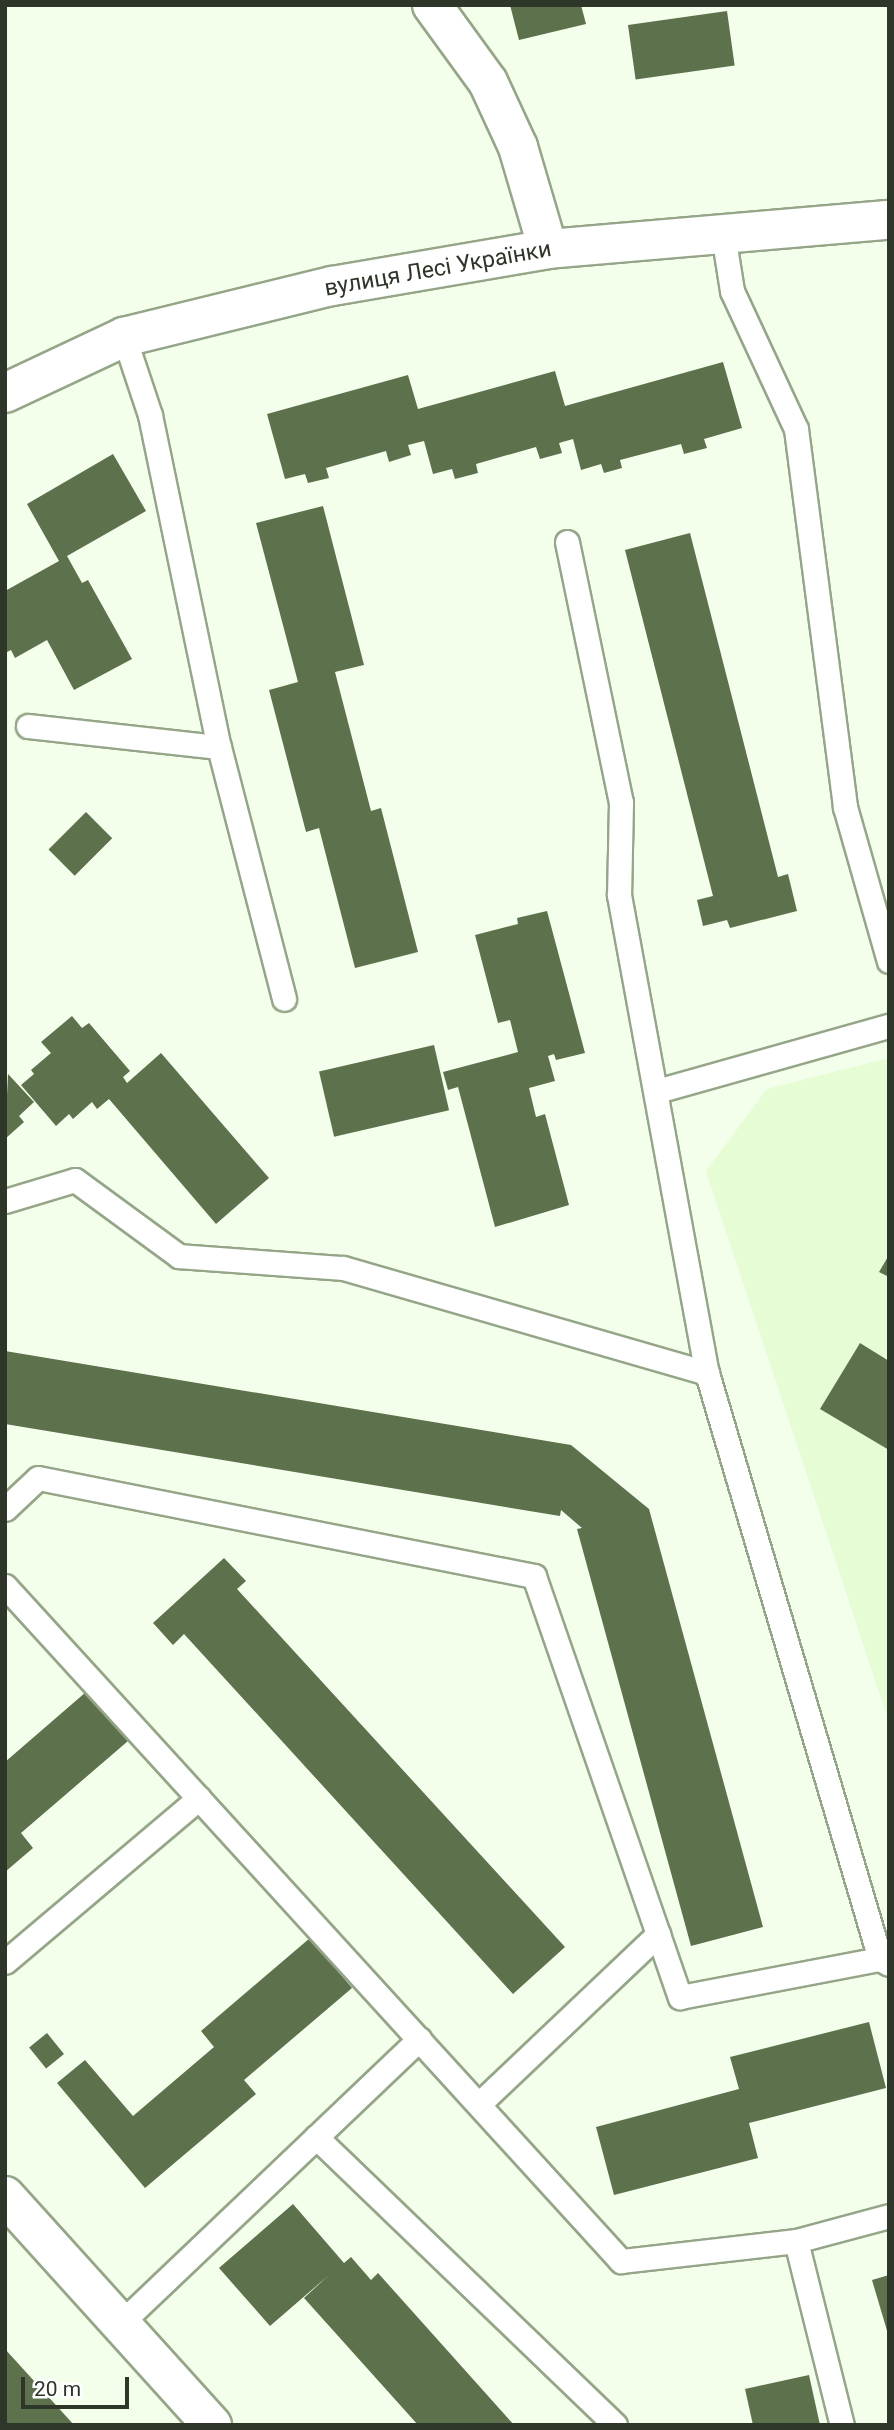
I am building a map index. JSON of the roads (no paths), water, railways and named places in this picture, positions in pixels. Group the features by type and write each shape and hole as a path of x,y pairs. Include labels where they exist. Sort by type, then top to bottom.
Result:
{"street":[{"path":"432,5 488,82 518,147 548,249"},
{"name":"вулиця Лесі Українки","path":"5,393 124,337 332,286 548,249 889,220"},
{"path":"5,2196 212,2425"}],"lane":[{"path":"723,234 732,291 796,429 845,807 889,961"},
{"path":"124,337 150,415 219,747 284,999"},
{"path":"5,1509 38,1478 534,1576 680,1997 884,1962 707,1373 619,895 621,802 567,542"},
{"path":"27,726 219,747"},
{"path":"657,1091 889,1026"},
{"path":"5,1201 75,1180 179,1256 343,1268 707,1373"},
{"path":"5,1586 621,2261 796,2241 889,2216"},
{"path":"5,1962 199,1798"},
{"path":"479,2104 658,1934"},
{"path":"121,2323 419,2039"},
{"path":"316,2137 615,2425"},
{"path":"796,2241 842,2425"}]}
